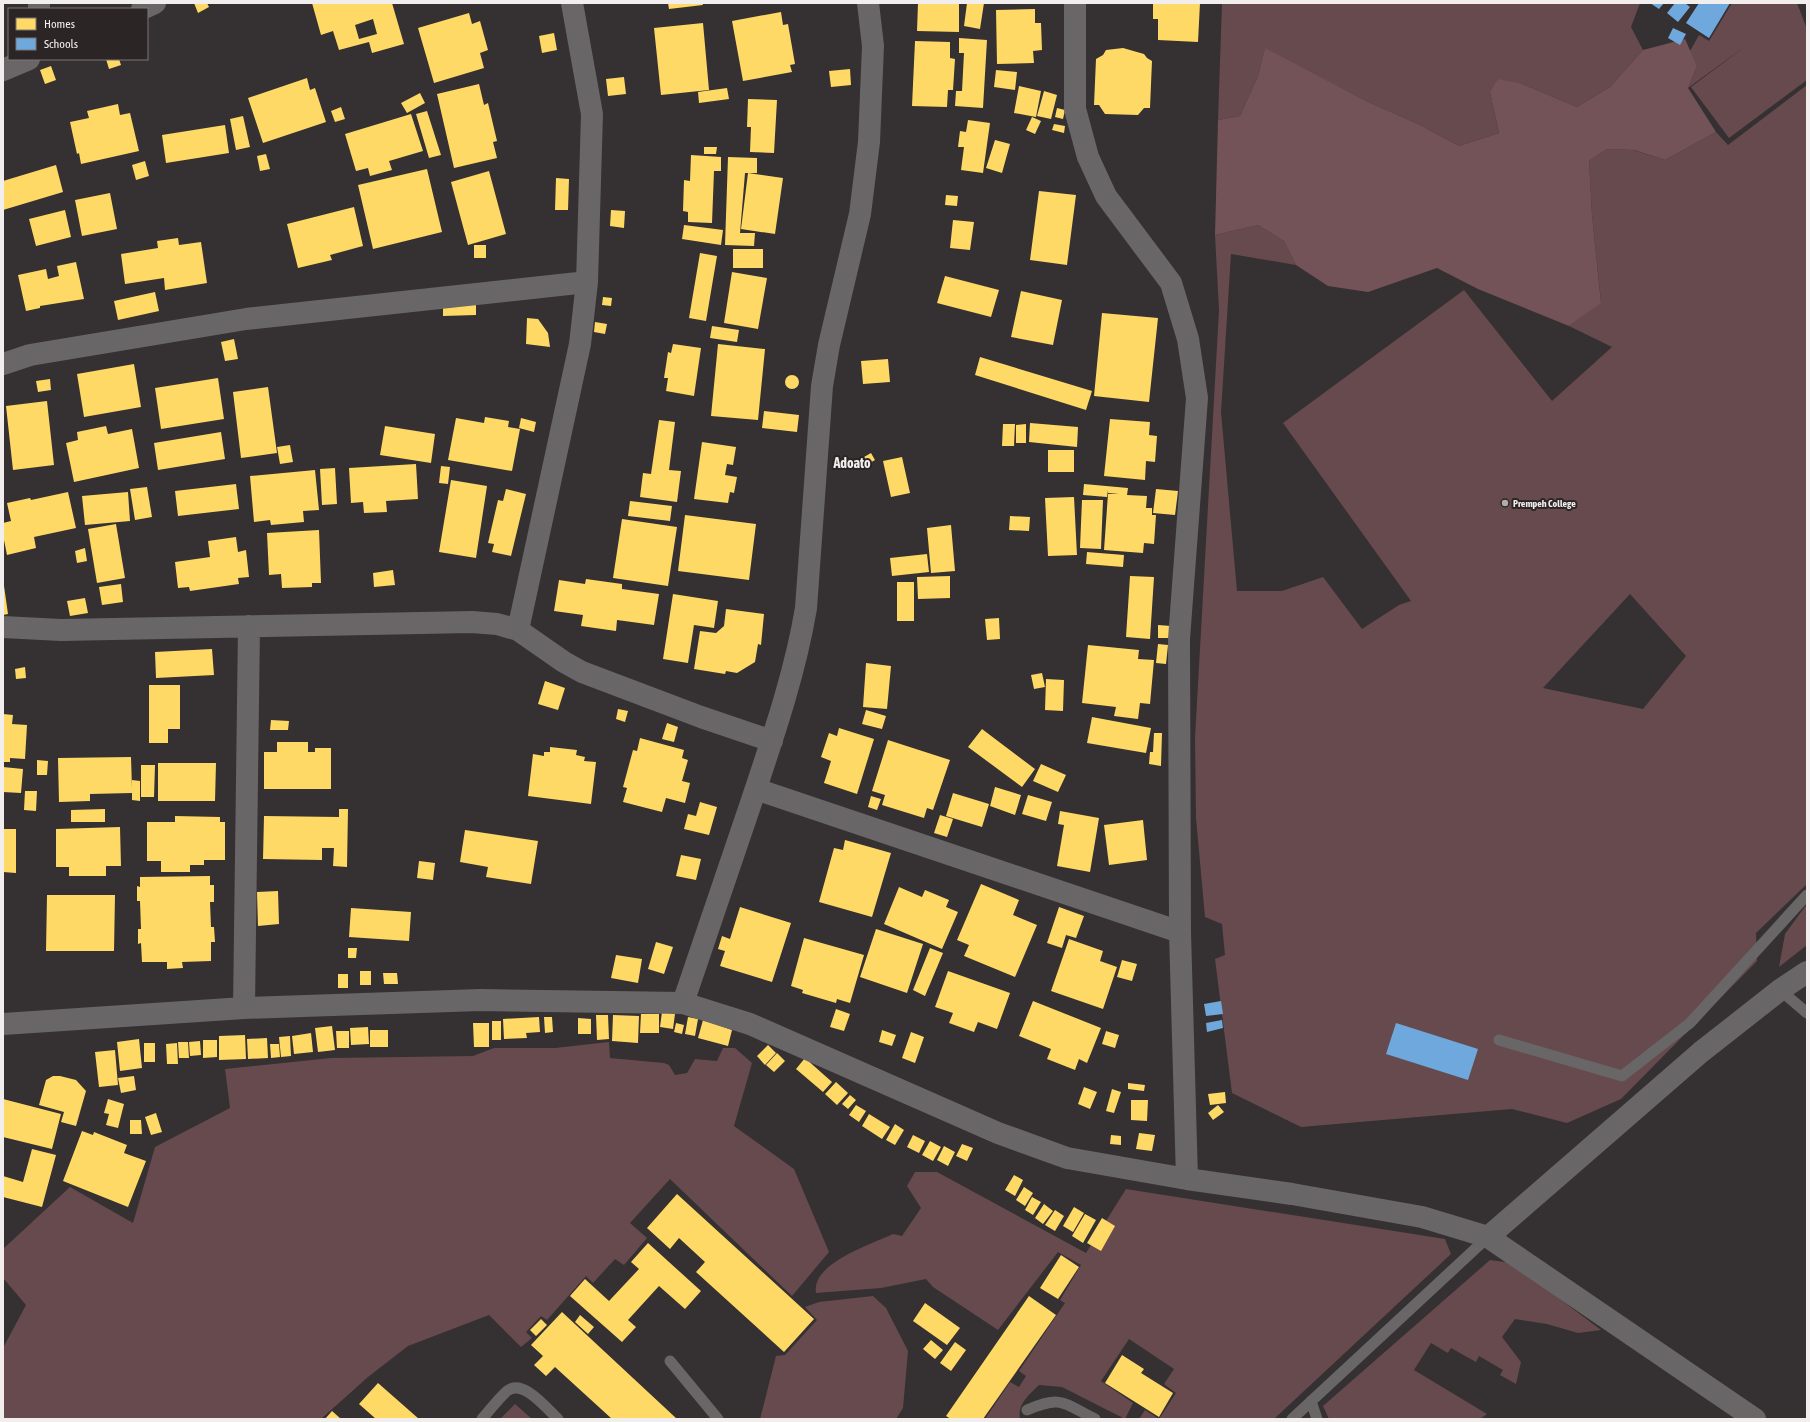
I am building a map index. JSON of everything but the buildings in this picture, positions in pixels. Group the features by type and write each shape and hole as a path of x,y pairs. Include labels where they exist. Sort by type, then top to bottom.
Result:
{"street":[{"path":"144,8 155,3"},
{"path":"518,630 580,344 587,282 592,114 572,3"},
{"path":"683,1004 772,741 792,676 803,628 806,608 822,386 829,346 860,214 869,142 873,46 868,3"},
{"path":"1076,3 1075,109 1088,157 1106,196 1171,283 1188,339 1197,398 1179,639 1180,932 1187,1179"},
{"path":"3,70 26,60"},
{"path":"3,364 30,355 246,319 587,282"},
{"path":"3,628 61,630 472,622 497,624 518,630 564,662 582,672 701,717 772,741"},
{"path":"244,1008 249,626"},
{"path":"756,789 1180,932"},
{"path":"1488,1237 1701,1052 1780,990 1807,972"},
{"path":"3,1024 244,1008 480,1000 683,1004 750,1024 998,1133 1067,1158 1187,1179 1292,1194 1422,1217 1488,1237 1755,1419"}],"lane":[{"path":"1499,1040 1622,1076 1690,1023 1807,895"},
{"path":"1780,990 1807,1013"},
{"path":"1292,1419 1488,1237"},
{"path":"670,1361 718,1419"},
{"path":"482,1419 508,1390 514,1388 525,1389 531,1393 558,1419"},
{"path":"1027,1410 1045,1402 1059,1400 1095,1419"},
{"path":"1311,1401 1317,1419"}],"shaded area":[{"path":"1222,3 1640,3 1631,27 1643,50 1610,87 1577,107 1522,84 1490,92 1499,133 1459,146 1418,124 1366,101 1265,49 1258,76 1240,116 1218,120"},
{"path":"1732,3 1797,3 1807,29 1807,80 1729,138 1691,87 1747,45 1688,88 1697,66 1690,51 1699,35 1709,41"},
{"path":"1685,39 1697,66 1688,88 1716,132 1665,160 1634,150 1607,149 1589,161 1592,215 1601,303 1569,326 1478,289 1437,268 1368,292 1328,286 1296,265 1284,241 1258,225 1215,235 1218,120 1240,116 1258,76 1265,48 1366,101 1418,124 1459,146 1499,133 1490,92 1498,79 1522,84 1577,107 1610,87 1643,50"},
{"name":"Prempeh College","path":"1807,85 1807,884 1756,933 1757,961 1621,1099 1567,1123 1512,1109 1301,1127 1232,1093 1215,959 1225,955 1222,924 1205,917 1196,818 1195,738 1219,310 1215,235 1258,225 1284,241 1296,265 1231,254 1221,412 1237,591 1282,591 1323,577 1362,629 1399,605 1411,601 1283,423 1464,290 1552,401 1612,347 1569,326 1601,302 1592,215 1589,161 1607,149 1633,150 1665,160 1716,132 1728,145","holes":["1630,594 1686,656 1643,709 1543,688"]},
{"path":"1807,904 1807,945 1779,967 1785,934"},
{"path":"609,1042 610,1058 664,1063 669,1065 675,1075 687,1073 695,1059 717,1061 723,1048 735,1048 752,1063 734,1126 794,1169 829,1252 792,1296 670,1179 630,1223 647,1238 624,1265 615,1259 593,1283 586,1276 547,1320 541,1316 526,1332 532,1338 521,1347 489,1315 408,1346 368,1377 321,1419 3,1419 3,1348 26,1305 3,1278 3,1249 70,1187 133,1223 155,1147 230,1108 225,1069 331,1058 473,1056 494,1048 555,1048"},
{"path":"915,1172 937,1172 1086,1253 1126,1189 1445,1239 1451,1254 1274,1419 1159,1419 1176,1393 1164,1384 1174,1369 1129,1339 1101,1381 1133,1403 1125,1419 1062,1387 1039,1385 1022,1404 1020,1409 1020,1419 985,1419 1010,1382 1019,1387 1026,1376 1019,1371 1065,1303 1060,1300 1081,1265 1058,1252 998,1330 933,1287 926,1279 881,1288 816,1293 817,1282 823,1273 845,1256 893,1234 902,1236 921,1208 907,1186"},
{"path":"1490,1260 1512,1263 1601,1330 1578,1333 1547,1324 1515,1319 1502,1337 1521,1362 1516,1384 1500,1375 1503,1370 1479,1356 1476,1362 1451,1348 1448,1353 1431,1343 1414,1370 1487,1414 1480,1419 1329,1419 1323,1406"},
{"path":"873,1296 886,1308 908,1351 903,1408 896,1419 760,1419 776,1356 785,1355 817,1320 805,1307 819,1302"},
{"path":"515,1404 532,1419 500,1419"},
{"path":"1145,1410 1159,1419 1139,1419"}],"place":[{"name":"Prempeh College","path":"1505,503"}],"district":[{"name":"Adoato","path":"852,463"}]}
